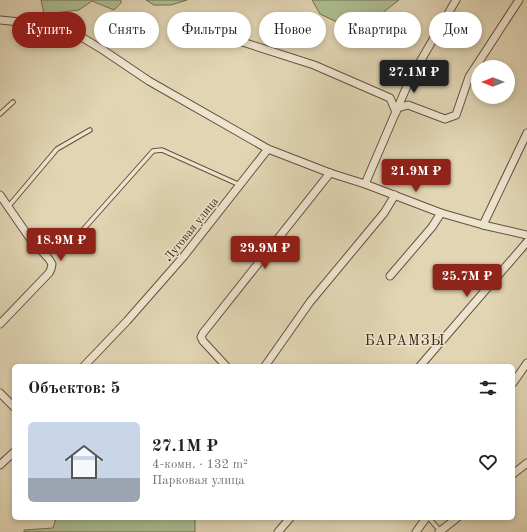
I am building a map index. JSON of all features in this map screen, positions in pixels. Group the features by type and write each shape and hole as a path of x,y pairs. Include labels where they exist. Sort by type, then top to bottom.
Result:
{"street":[{"path":"365,184 410,79 456,0"},
{"path":"397,110 408,105 445,119 456,115 469,77 519,0"},
{"path":"0,20 50,25 78,35 149,81 268,149 441,213 527,236"},
{"path":"251,45 314,65 390,98 397,110"},
{"path":"483,225 527,133"},
{"name":"Луговая улица","path":"86,364 127,321 184,256 268,149"},
{"path":"224,364 203,341 201,337 203,333 330,173"},
{"path":"0,195 29,238 52,264 49,274 0,324"},
{"path":"266,364 310,302 384,213 395,195"},
{"path":"390,276 432,227 441,213"},
{"path":"422,364 527,242"},
{"path":"515,380 527,364"},
{"path":"0,393 12,405"},
{"path":"0,465 12,454"},
{"path":"515,472 527,463"},
{"path":"278,532 288,520"},
{"path":"416,532 425,520"},
{"path":"440,532 455,520"}],"lane":[{"path":"0,114 13,102"},
{"path":"8,207 57,149 90,130"},
{"path":"81,232 153,151 162,150 240,185"},
{"path":"431,520 440,532"}],"green space":[{"path":"41,0 121,0 121,3 114,10 92,1 79,10 44,12"},
{"path":"146,0 187,0 171,5 154,5"},
{"path":"312,0 399,0 384,12 334,12 334,21 326,17 326,12 319,12"},
{"path":"55,520 195,520 195,532 24,532 24,530 53,528"}],"district":[{"name":"БАРАМЗЫ","path":"405,340"}]}
